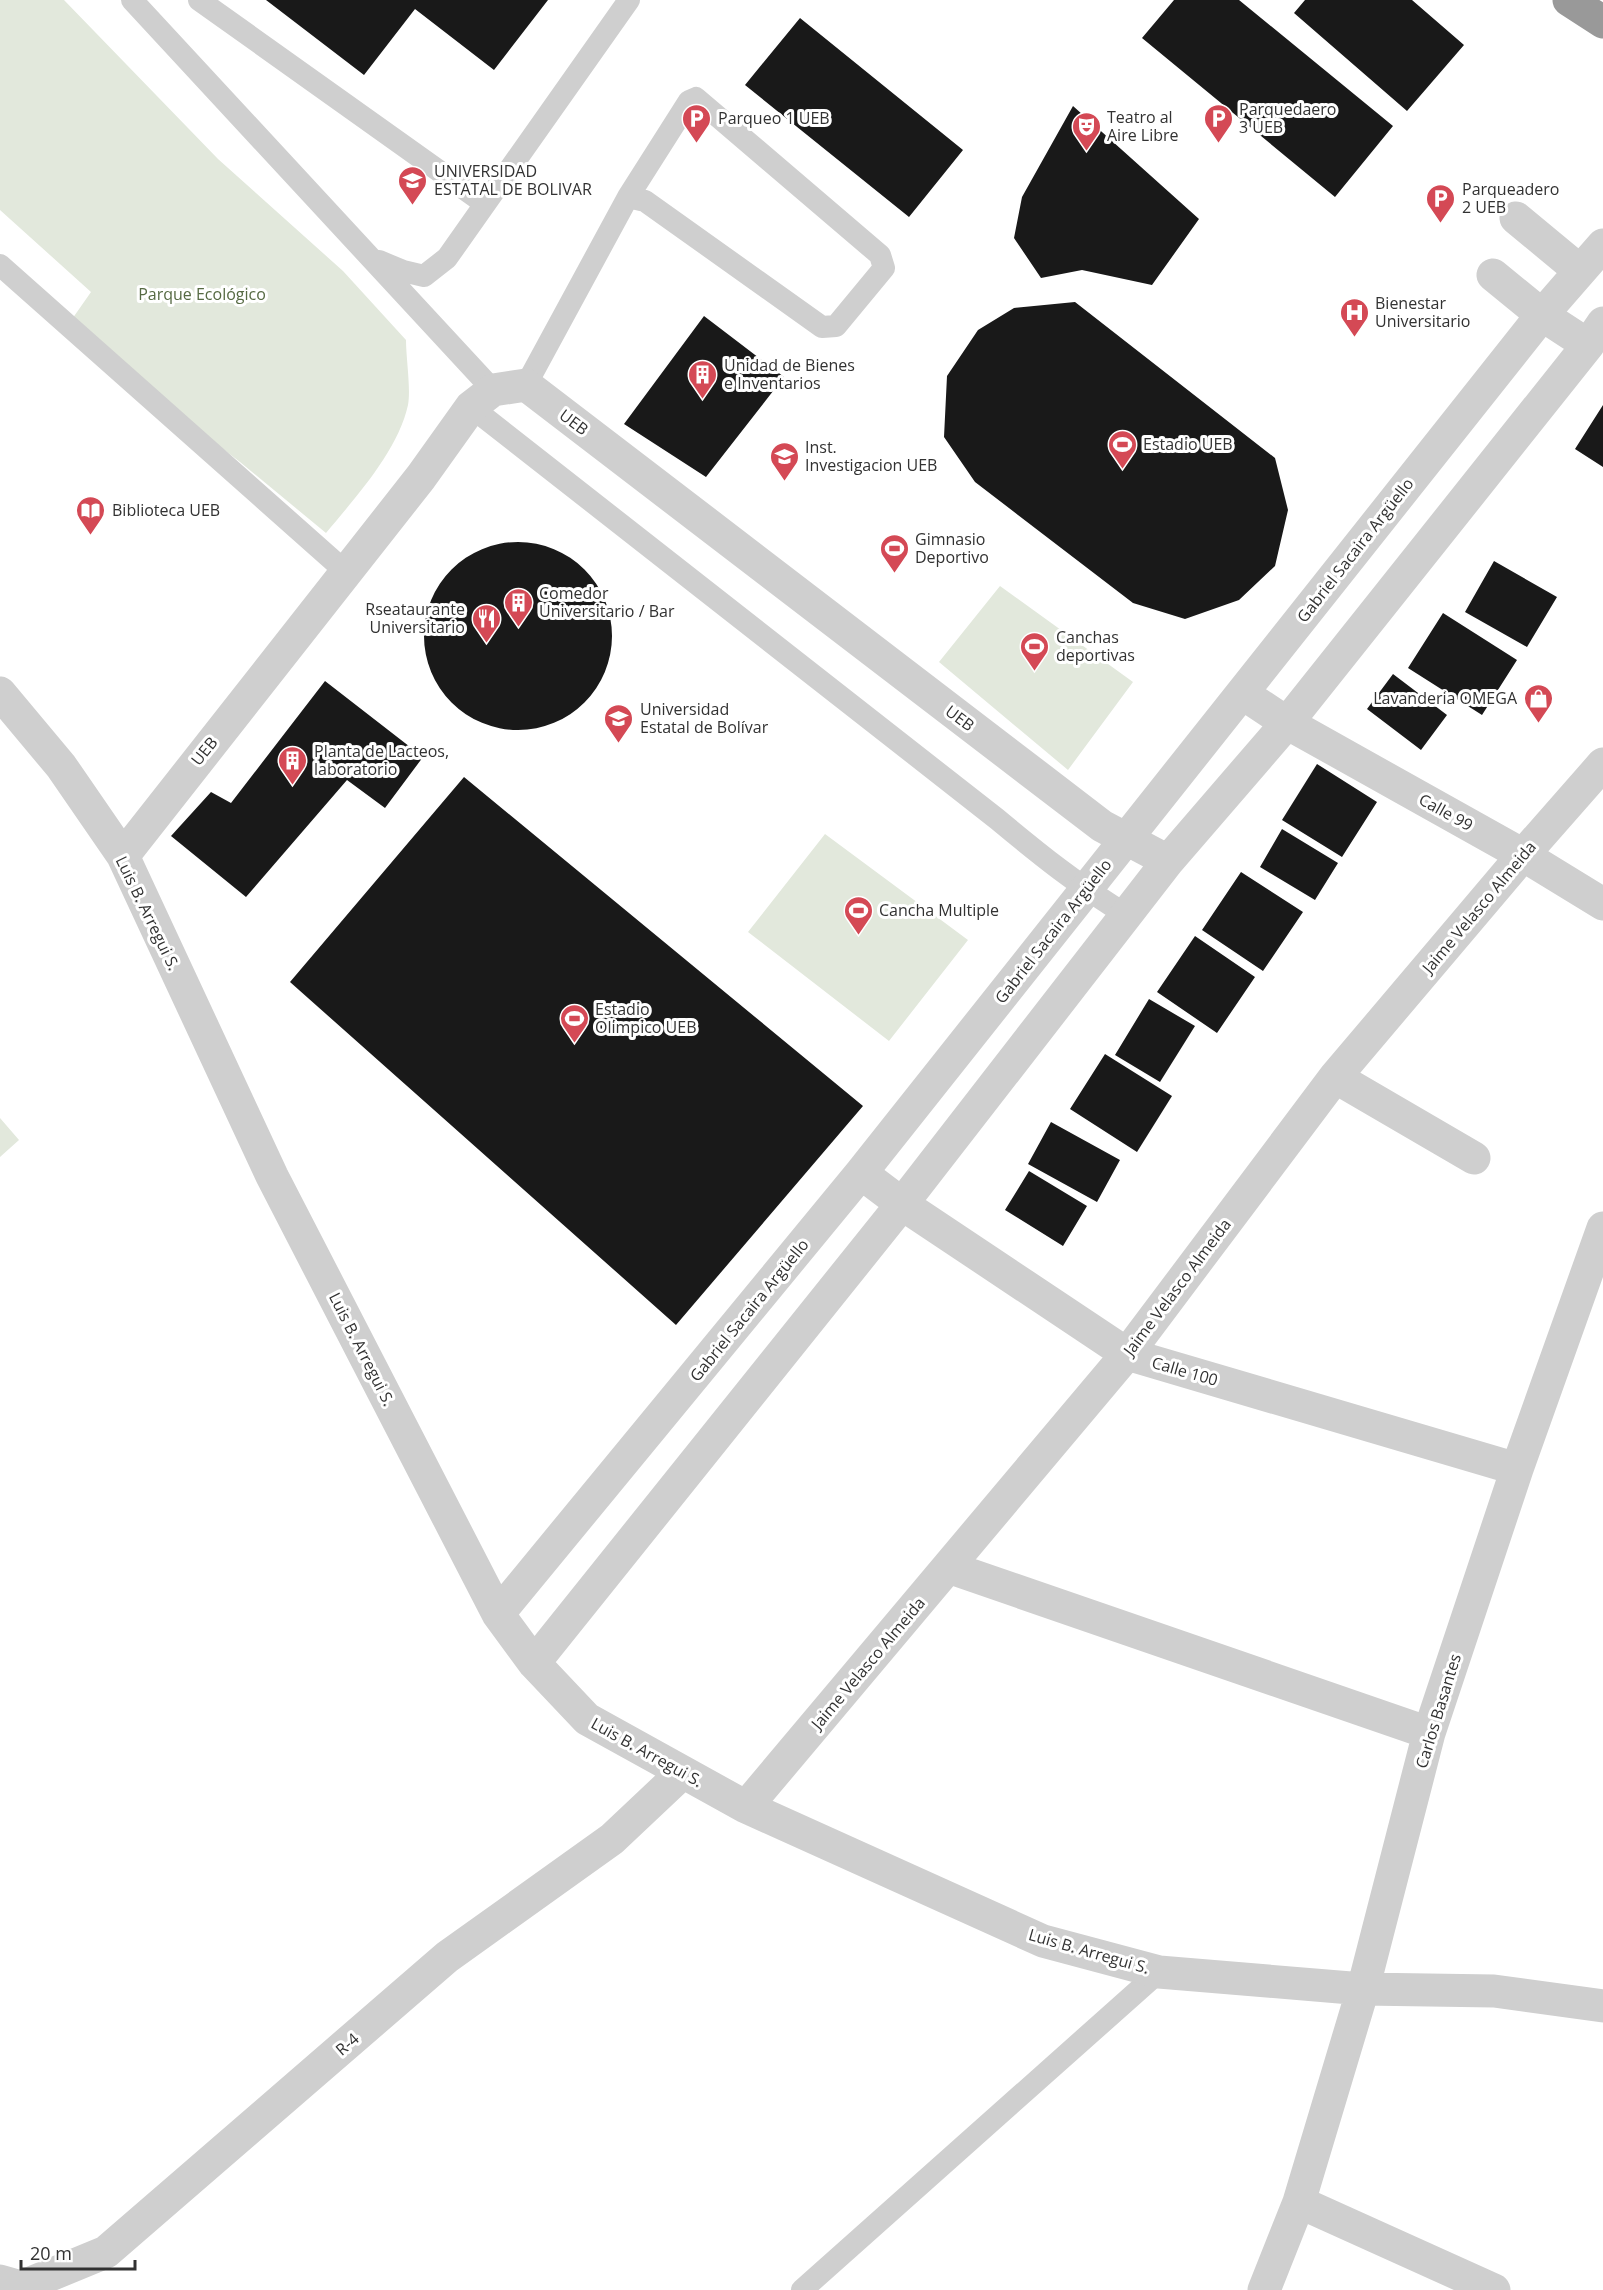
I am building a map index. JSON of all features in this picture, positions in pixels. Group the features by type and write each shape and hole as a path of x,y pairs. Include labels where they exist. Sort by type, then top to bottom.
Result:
{"highway":[{"path":"1569,0 1603,22"}],"street":[{"path":"1516,218 1580,271"},
{"name":"Gabriel Sacaira Argüello","path":"498,1614 861,1173 1542,315 1603,245"},
{"path":"534,1663 903,1204 1168,861 1287,723 1596,334 1542,315 1492,275"},
{"path":"482,398 526,385"},
{"name":"UEB","path":"526,385 1102,826 1168,861"},
{"name":"UEB","path":"123,856 482,398"},
{"name":"Luis B. Arregui S.","path":"0,693 61,766 123,856 272,1176 498,1614 534,1663 587,1719 746,1807 1043,1941 1159,1972 1363,1989 1494,1991 1603,2006"},
{"name":"Calle 99","path":"1242,693 1287,723 1523,855 1603,904"},
{"name":"Jaime Velasco Almeida","path":"746,1807 1127,1354 1335,1077 1603,764"},
{"path":"1335,1077 1474,1158"},
{"name":"Calle 100","path":"861,1173 903,1204 1127,1354 1517,1469"},
{"name":"Carlos Basantes","path":"1264,2290 1299,2202 1363,1989 1429,1733 1517,1469 1603,1228"},
{"path":"948,1567 1429,1733"},
{"name":"R-4","path":"0,2282 21,2287 106,2252 447,1958 612,1839 682,1773"},
{"path":"1299,2202 1494,2290"}],"lane":[{"path":"132,0 372,258 482,398 1085,890 1127,915"},
{"path":"199,0 484,203"},
{"path":"372,258 423,276 447,258 629,0"},
{"path":"526,385 628,197 688,101 696,98 880,255 884,268 836,326 822,327 645,201 628,197"},
{"path":"0,265 346,572"},
{"path":"802,2290 1159,1972"}],"green space":[{"name":"Parque Ecológico","path":"0,0 64,0 218,159 343,271 406,340 409,398 403,422 374,473 326,533 240,462 127,375 70,322 91,292 0,210"},
{"name":"Canchas deportivas","path":"1000,586 1133,682 1068,770 939,662"},
{"name":"Cancha Multiple","path":"825,834 968,940 889,1041 748,932"},
{"path":"0,1118 19,1140 0,1157"}],"building":[{"path":"266,0 548,0 494,70 415,9 364,75"},
{"path":"1174,0 1239,0 1393,126 1335,197 1142,38"},
{"path":"1305,0 1412,0 1464,45 1407,111 1294,13"},
{"path":"800,18 963,150 909,217 745,85"},
{"name":"Teatro al Aire Libre","path":"1073,106 1199,219 1152,285 1082,270 1041,278 1014,238 1022,197"},
{"name":"Estadio UEB","path":"1075,302 1275,458 1288,510 1275,566 1239,600 1185,619 1133,603 975,482 944,437 947,376 978,330 1014,308"},
{"name":"Unidad de Bienes e Inventarios","path":"704,316 784,377 706,477 624,424"},
{"path":"1603,405 1603,467 1575,449"},
{"name":"Comedor Universitario / Bar","path":"509,542 527,542 554,549 585,569 605,600 612,636 605,672 585,703 554,723 527,730 509,730 474,719 458,709 445,696 428,663 424,645 424,627 435,592 445,576 458,563 491,546"},
{"path":"1494,561 1557,597 1527,647 1465,612"},
{"path":"1443,613 1517,660 1482,715 1408,668"},
{"path":"1393,674 1447,715 1421,750 1367,709"},
{"name":"Planta de Lacteos, laboratorio","path":"325,681 423,757 385,808 347,780 246,897 171,836 211,792 231,803"},
{"path":"1317,764 1377,802 1342,857 1282,820"},
{"name":"Estadio Olimpico UEB","path":"464,777 863,1106 676,1325 290,982"},
{"path":"1282,829 1338,863 1315,900 1260,867"},
{"path":"1241,872 1303,912 1263,971 1202,930"},
{"path":"1195,936 1255,977 1217,1033 1157,992"},
{"path":"1149,999 1195,1026 1160,1082 1115,1055"},
{"path":"1105,1054 1172,1096 1137,1152 1070,1109"},
{"path":"1051,1122 1120,1160 1097,1202 1028,1164"},
{"path":"1029,1171 1087,1206 1063,1246 1005,1210"}],"place":[{"name":"Parqueo 1 UEB","path":"697,144"},
{"name":"Parquedaero 3 UEB","path":"1218,144"},
{"name":"Teatro al Aire Libre","path":"1086,152"},
{"name":"UNIVERSIDAD ESTATAL DE BOLIVAR","path":"413,206"},
{"name":"Parqueadero 2 UEB","path":"1441,224"},
{"name":"Bienestar Universitario","path":"1354,338"},
{"name":"Unidad de Bienes e Inventarios","path":"703,400"},
{"name":"Estadio UEB","path":"1122,470"},
{"name":"Inst. Investigacion UEB","path":"784,482"},
{"name":"Biblioteca UEB","path":"91,536"},
{"name":"Gimnasio Deportivo","path":"894,574"},
{"name":"Comedor Universitario / Bar","path":"518,628"},
{"name":"Rseataurante Universitario","path":"486,644"},
{"name":"Canchas deportivas","path":"1035,672"},
{"name":"Lavanderia OMEGA","path":"1538,724"},
{"name":"Universidad Estatal de Bolívar","path":"619,744"},
{"name":"Planta de Lacteos, laboratorio","path":"293,786"},
{"name":"Cancha Multiple","path":"858,936"},
{"name":"Estadio Olimpico UEB","path":"574,1044"}]}
